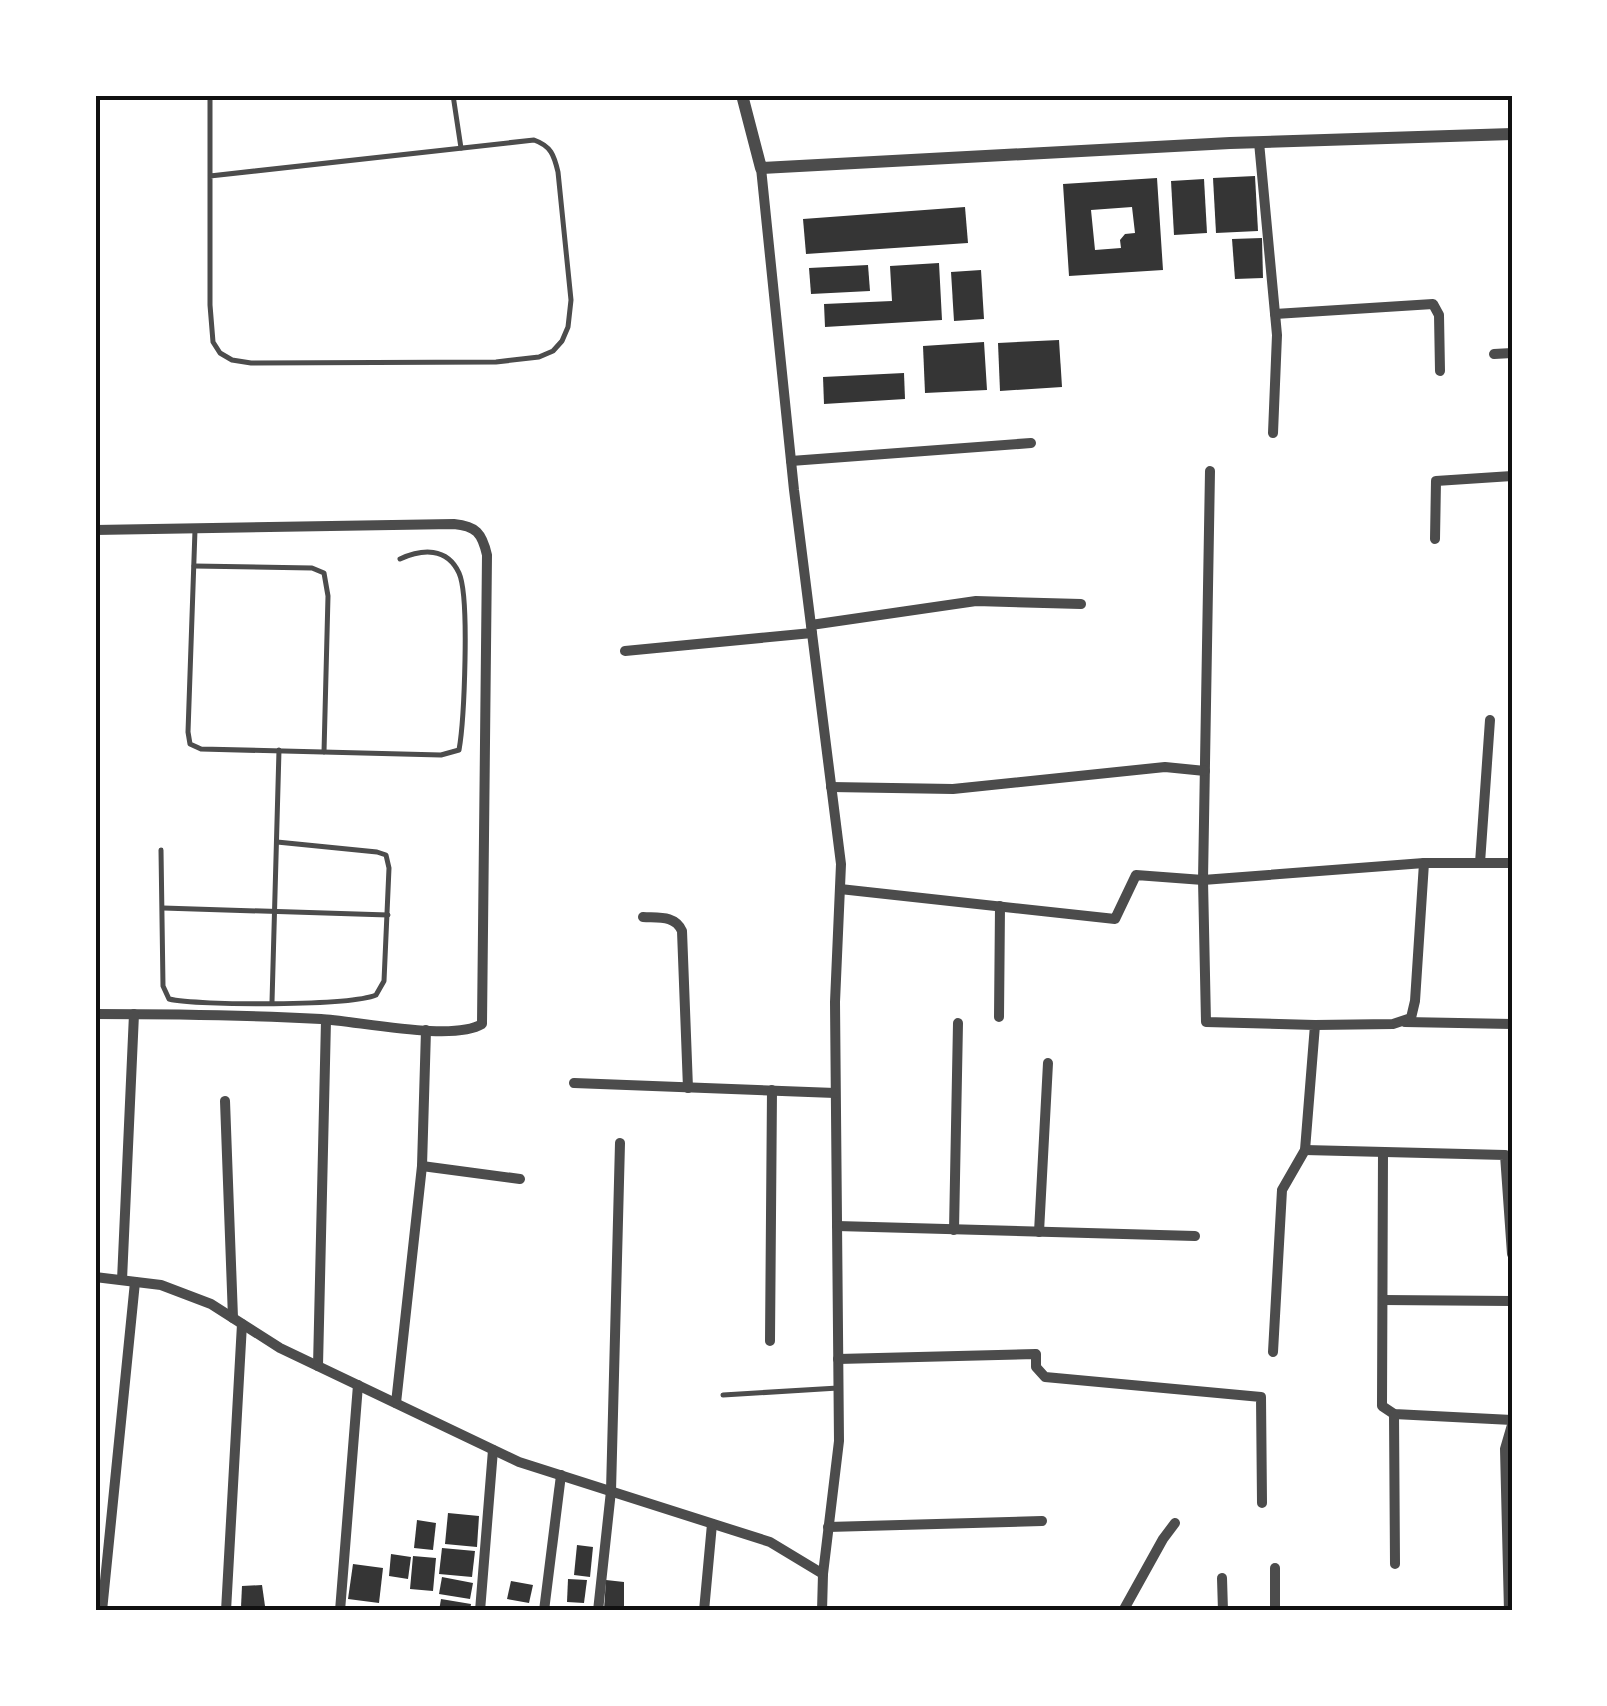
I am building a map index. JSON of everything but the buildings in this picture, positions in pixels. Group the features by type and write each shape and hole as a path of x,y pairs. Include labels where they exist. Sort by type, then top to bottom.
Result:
{"street":[{"path":"742,95 760,168 791,461 841,864 836,1093 839,1441 822,1611"},
{"path":"760,168 1259,142 1512,134"},
{"path":"1259,142 1278,352 1273,433"},
{"path":"1274,314 1433,304 1439,315 1440,372"},
{"path":"1494,354 1512,353"},
{"path":"791,461 1031,443"},
{"path":"1210,471 1203,880 1206,1022 1512,1024"},
{"path":"1435,539 1436,481 1512,476"},
{"path":"95,530 454,524 470,526 480,533 486,555 484,1019 479,1026 426,1030 326,1020 95,1014"},
{"path":"626,651 811,629 976,601 1081,604"},
{"path":"1480,863 1490,720"},
{"path":"831,787 953,789 1164,767 1205,771"},
{"path":"840,889 1114,919 1136,875 1203,880 1424,863 1512,863"},
{"path":"1405,1022 1411,1018 1416,1001 1424,863"},
{"path":"998,1017 1000,906"},
{"path":"643,917 672,919 682,931 688,1088"},
{"path":"102,1611 128,1281 134,1014"},
{"path":"318,1366 326,1020"},
{"path":"954,1230 958,1023"},
{"path":"1273,1352 1282,1190 1305,1150 1315,1025"},
{"path":"396,1403 422,1166 426,1030"},
{"path":"1039,1232 1048,1063"},
{"path":"574,1083 836,1093"},
{"path":"770,1340 772,1090"},
{"path":"225,1101 238,1321 226,1611"},
{"path":"598,1611 610,1491 620,1143"},
{"path":"1305,1150 1508,1155 1512,1254"},
{"path":"1383,1152 1380,1401 1384,1410 1394,1414 1512,1423 1505,1450 1511,1560 1509,1611"},
{"path":"422,1166 520,1179"},
{"path":"837,1226 1194,1236"},
{"path":"95,1277 178,1292 211,1304 280,1348 493,1450 770,1542 823,1574"},
{"path":"1383,1300 1512,1301"},
{"path":"838,1359 1036,1354 1036,1366 1045,1377 1261,1397 1262,1503"},
{"path":"340,1611 358,1385"},
{"path":"1394,1414 1395,1564"},
{"path":"480,1611 493,1450"},
{"path":"544,1611 561,1475"},
{"path":"828,1527 1042,1521"},
{"path":"1123,1611 1162,1539 1175,1523"},
{"path":"704,1611 712,1524"},
{"path":"1274,1611 1275,1568"},
{"path":"1222,1578 1222,1611"}],"lane":[{"path":"210,95 210,176 210,326 220,353 251,364 461,363 540,357 562,341 572,300 554,156 546,144 534,140 210,176"},
{"path":"454,95 461,148"},
{"path":"195,528 188,732 190,744 202,749 441,754 458,750 464,644 459,572 443,554 423,550 400,559"},
{"path":"194,566 312,568 324,572 328,596 324,752"},
{"path":"272,1003 280,750"},
{"path":"162,850 163,986 169,999 272,1003 359,1000 376,995 384,981 389,862 383,853 277,842"},
{"path":"163,908 388,915"},
{"path":"723,1395 838,1388"}]}
